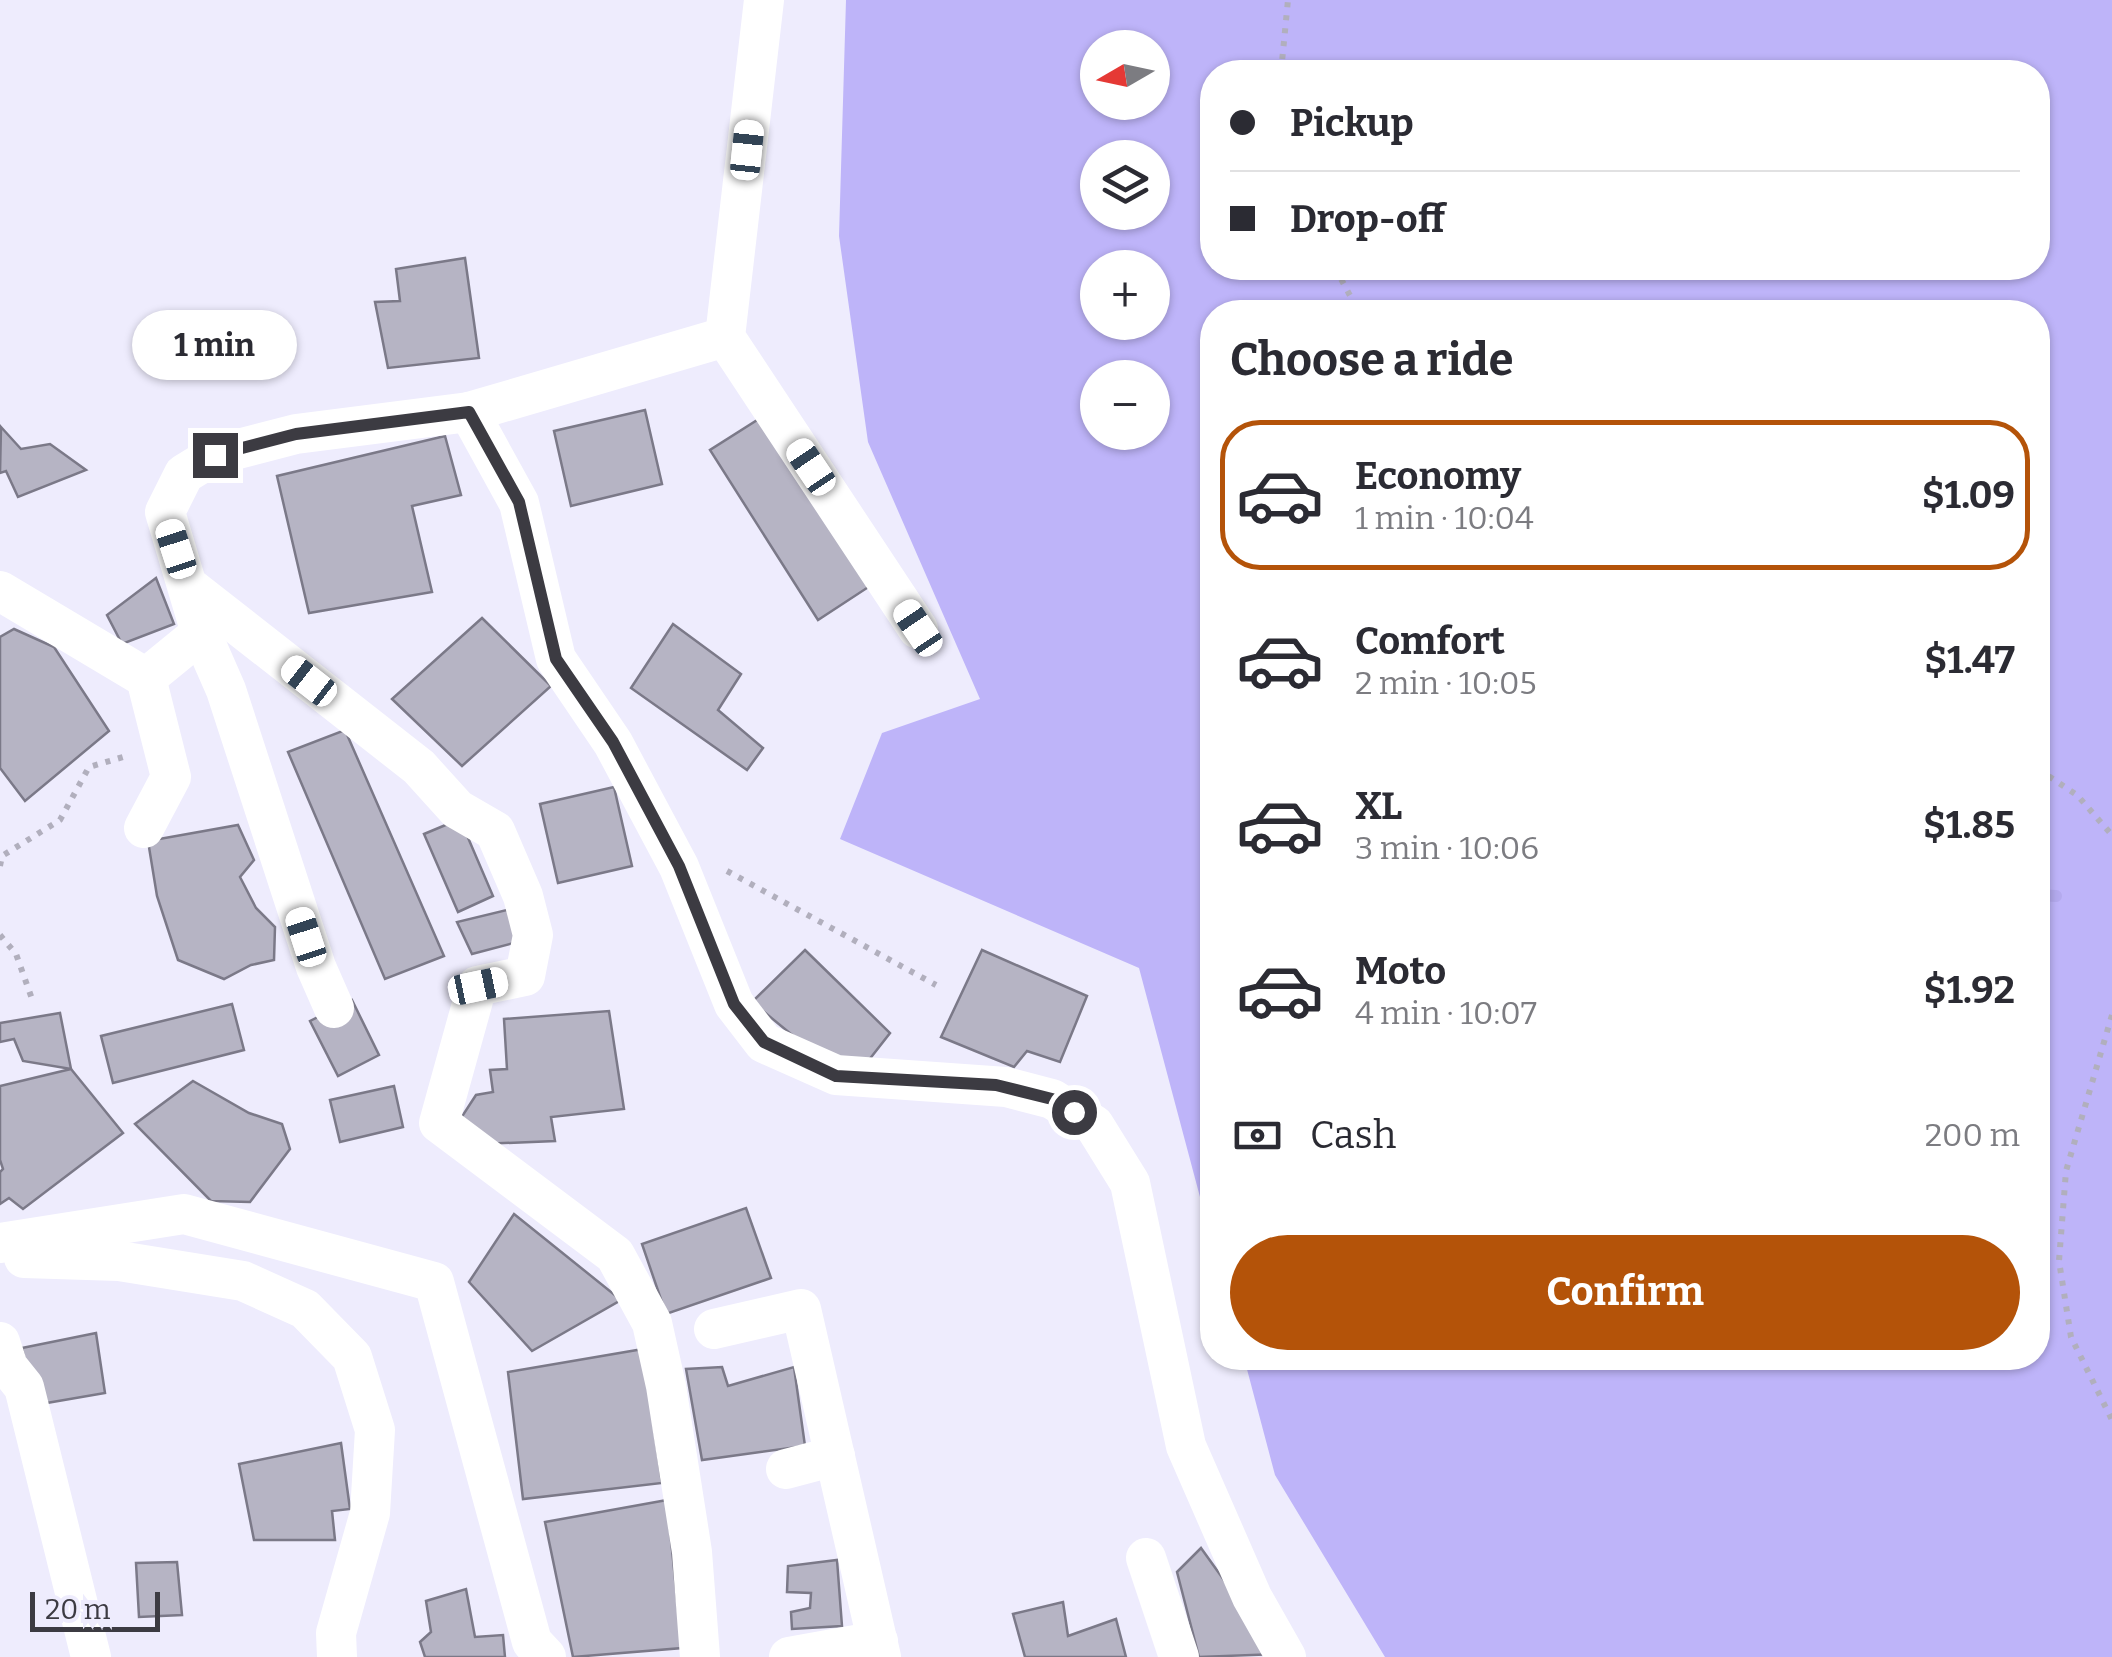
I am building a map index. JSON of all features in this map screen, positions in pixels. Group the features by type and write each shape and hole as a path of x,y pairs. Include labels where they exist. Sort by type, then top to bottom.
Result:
{"street":[{"path":"764,0 725,337 918,628"},
{"path":"334,1008 316,967 226,690 200,633 164,512 184,474 215,455 296,434 469,412 725,337"},
{"path":"469,412 519,502 556,659 613,742 679,866 734,1004 764,1042 836,1076 1006,1087 1052,1099 1094,1125 1130,1183 1186,1446 1252,1597 1286,1657"},
{"path":"188,586 420,767 457,809 495,832 523,896 533,935 525,976 478,986 438,1124 615,1256 652,1323 692,1552 700,1657"},
{"path":"0,591 146,678 171,777 144,828"},
{"path":"146,678 200,633"},
{"path":"0,1244 184,1214 434,1282 532,1642 546,1657"},
{"path":"0,1258 119,1261 243,1281 305,1309 352,1356 375,1430 370,1513 336,1634 337,1657"},
{"path":"714,1328 801,1308 879,1649 789,1657"},
{"path":"0,1342 8,1366 24,1387 91,1657"},
{"path":"786,1469 835,1456"},
{"path":"1146,1558 1179,1657"}],"path":[{"path":"1282,60 1288,0"},
{"path":"0,866 2,856 60,820 90,768 132,754"},
{"path":"2050,777 2077,795 2112,835"},
{"path":"662,836 936,985"},
{"path":"0,934 16,954 32,999"},
{"path":"2112,1015 2066,1171 2059,1260 2070,1337 2112,1420"}],"shaded area":[{"path":"846,0 2112,0 2112,1657 1385,1657 1275,1475 1247,1370 2050,1370 2050,300 1200,300 1200,1197 1139,968 840,839 882,733 980,699 868,442 839,236"}],"building":[{"path":"465,258 479,358 388,368 375,302 400,301 396,269"},
{"path":"645,410 662,484 571,506 554,431"},
{"path":"762,417 870,586 818,620 710,450"},
{"path":"1,427 21,449 50,444 86,470 18,497 6,471 0,473"},
{"path":"445,436 461,495 412,506 432,592 309,613 277,476"},
{"path":"156,578 174,624 122,644 107,615"},
{"path":"482,618 551,686 462,766 392,699"},
{"path":"673,624 741,674 718,710 763,748 747,770 631,688"},
{"path":"14,629 54,647 109,731 25,801 0,768 0,637"},
{"path":"345,730 444,956 385,979 288,752"},
{"path":"614,787 632,866 558,883 540,804"},
{"path":"460,819 493,896 458,912 424,834"},
{"path":"238,825 254,860 240,877 256,908 275,927 274,960 251,965 224,979 178,960 157,896 148,841"},
{"path":"511,909 525,940 472,954 457,922"},
{"path":"805,950 890,1033 865,1065 825,1062 752,1002"},
{"path":"982,950 1087,996 1060,1062 1027,1051 1014,1067 941,1037"},
{"path":"352,1000 379,1055 338,1076 310,1021"},
{"path":"232,1004 244,1050 113,1083 101,1036"},
{"path":"609,1011 624,1109 551,1117 555,1141 480,1144 459,1121 476,1095 493,1092 490,1070 507,1069 504,1019"},
{"path":"60,1013 71,1069 23,1061 14,1039 0,1042 0,1023"},
{"path":"71,1069 123,1133 23,1209 9,1198 0,1204 0,1086"},
{"path":"193,1081 249,1113 282,1124 290,1149 250,1202 211,1201 135,1124"},
{"path":"394,1086 403,1127 340,1142 330,1100"},
{"path":"746,1208 771,1278 666,1314 642,1244"},
{"path":"514,1214 621,1300 532,1351 469,1282"},
{"path":"96,1333 105,1393 35,1405 22,1348"},
{"path":"643,1349 662,1483 523,1499 508,1372"},
{"path":"722,1367 728,1386 794,1367 805,1446 702,1460 686,1369"},
{"path":"341,1443 350,1509 332,1511 335,1540 254,1540 239,1464"},
{"path":"667,1500 682,1648 573,1657 545,1522"},
{"path":"1201,1548 1277,1654 1199,1657 1177,1572"},
{"path":"837,1560 842,1626 792,1629 791,1612 810,1608 811,1593 787,1592 788,1566"},
{"path":"177,1562 182,1615 139,1617 136,1563"},
{"path":"466,1589 475,1637 503,1635 505,1657 425,1657 420,1642 431,1632 426,1601"},
{"path":"1063,1602 1068,1636 1116,1619 1126,1657 1025,1657 1013,1614"}],"waterway":[{"path":"2050,896 2056,896"}],"route":[{"path":"215,455 296,434 469,412 519,502 556,659 613,742 679,866 734,1004 764,1042 836,1076 996,1085 1052,1099 1074,1112"}]}
